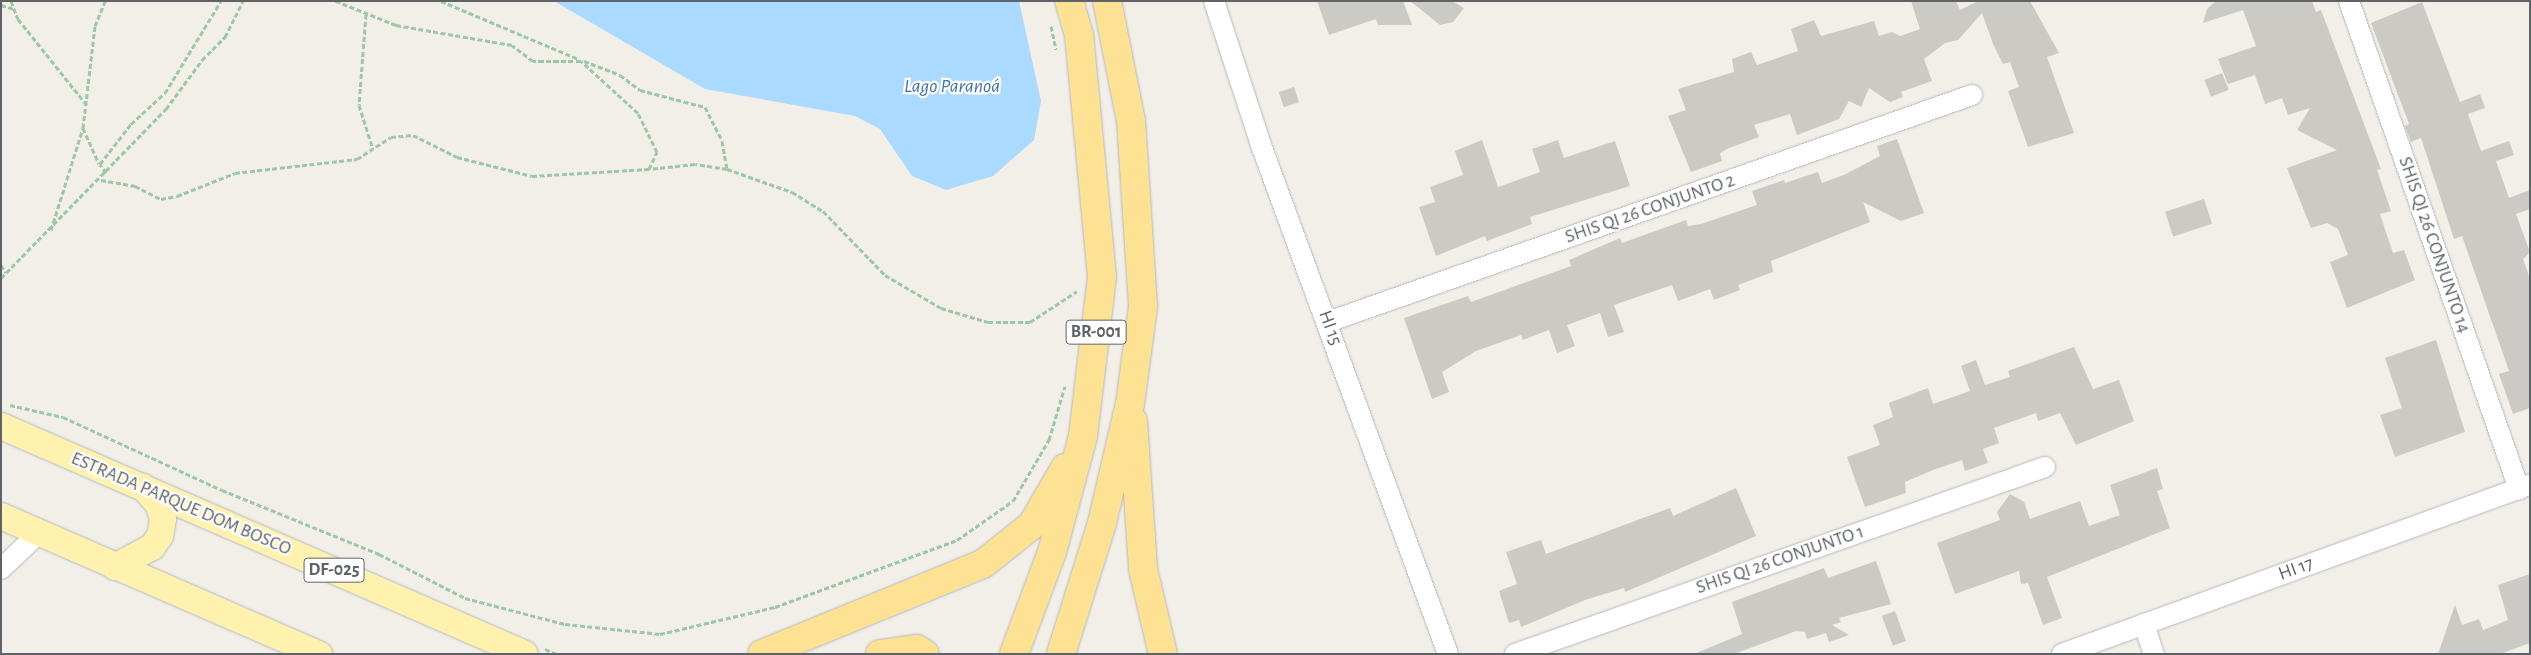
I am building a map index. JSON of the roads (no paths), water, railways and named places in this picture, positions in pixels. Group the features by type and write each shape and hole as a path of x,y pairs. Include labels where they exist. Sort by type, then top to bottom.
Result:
{"highway":[{"name":"BR-001","path":"1014,654 1052,552 1083,436 1102,277 1079,35 1069,1"},
{"name":"BR-001","path":"1061,654 1102,524 1130,404 1143,306 1140,223 1131,121 1107,1"},
{"path":"1130,404 1137,438 1143,569 1163,654"},
{"path":"762,654 983,564 1032,525 1083,436"},
{"path":"880,654 917,649 925,654"}],"main road":[{"name":"ESTRADA PARQUE DOM BOSCO","path":"1,426 525,654"},
{"path":"115,567 147,551 160,536 164,519 158,504 142,487"},
{"path":"1,516 319,654"}],"street":[{"name":"HI 15","path":"1214,1 1261,145 1328,322 1448,654"},
{"name":"SHIS QI 26 CONJUNTO 14","path":"2349,1 2524,487"},
{"name":"SHIS QI 26 CONJUNTO 2","path":"1328,322 1972,95"},
{"name":"SHIS QI 26 CONJUNTO 1","path":"1514,654 2045,467"},
{"name":"HI 17","path":"2062,654 2524,487"},
{"path":"2,562 39,533"},
{"path":"2144,624 2154,654"}],"water":[{"name":"Lago Paranoá","path":"554,1 1019,1 1041,101 1034,140 993,176 946,190 912,176 880,129 855,116 705,89"}]}
